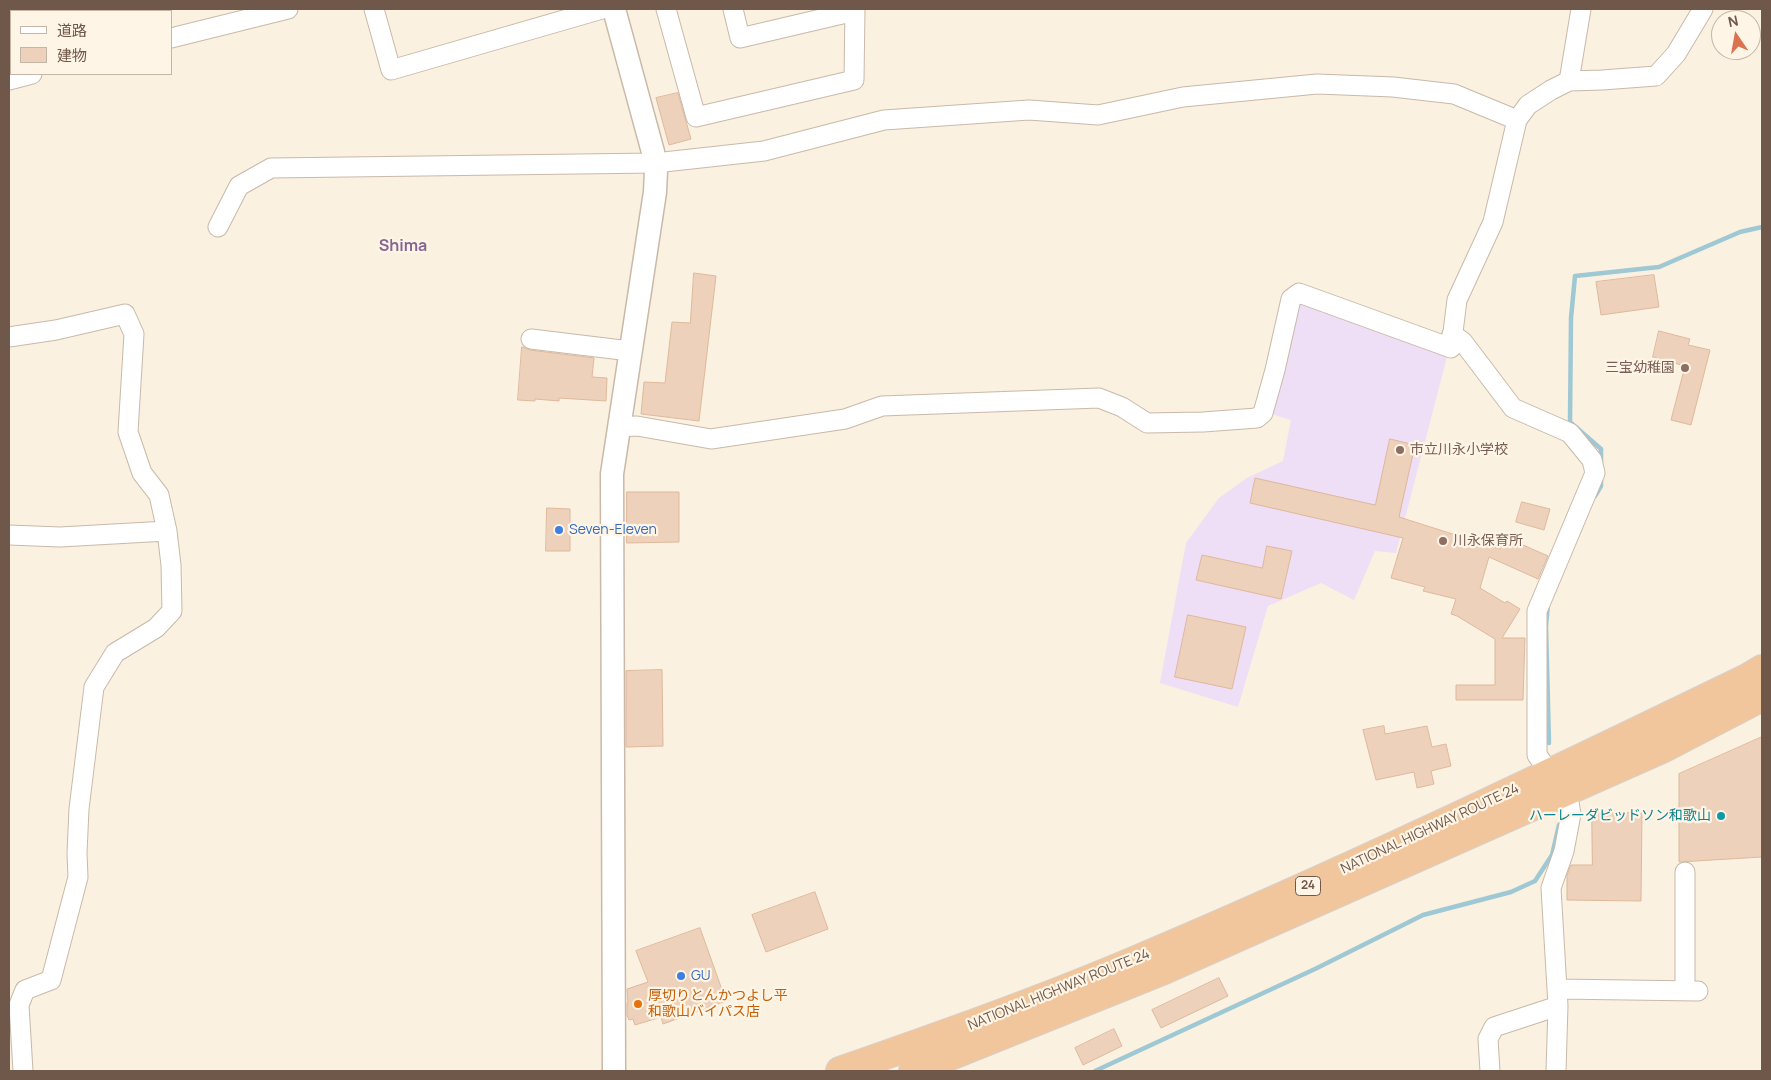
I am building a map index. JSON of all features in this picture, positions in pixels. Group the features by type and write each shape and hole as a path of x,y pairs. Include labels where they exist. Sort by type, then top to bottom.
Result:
{"highway":[{"name":"NATIONAL HIGHWAY ROUTE 24","path":"913,1071 1164,970 1559,782 1762,669"},
{"name":"NATIONAL HIGHWAY ROUTE 24","path":"840,1071 979,1022 1127,964 1559,782 1664,748 1762,697"}],"street":[{"path":"172,38 288,9"},
{"path":"374,9 391,70 602,9"},
{"path":"614,9 655,163 655,192 612,474 614,1071"},
{"path":"666,9 696,117 854,80 855,10 740,38 733,9"},
{"path":"1568,81 1581,9"},
{"path":"619,427 637,426 711,439 845,419 882,406 1099,398 1122,406 1147,424 1257,418 1263,413 1275,370 1290,299 1299,293 1451,348 1457,300 1493,222 1517,120 1528,105 1568,81 1656,76 1676,54 1703,9"},
{"path":"9,68 10,52"},
{"path":"9,80 28,75"},
{"path":"218,227 239,186 271,168 655,163 764,150 884,120 1029,110 1098,115 1183,97 1317,84 1393,88 1454,94 1517,120"},
{"path":"9,337 56,330 125,314 134,334 128,432 142,474 159,495 167,531 171,565 172,611 156,628 114,653 94,687 79,809 76,853 78,877 52,980 25,990 19,1005 23,1071"},
{"path":"1452,334 1463,342 1513,408 1570,433 1592,460 1595,473 1537,611 1536,755 1559,782 1572,814 1564,851 1551,888 1558,998 1556,1071"},
{"path":"531,339 630,351"},
{"path":"9,535 60,537 167,531"},
{"path":"1490,1071 1488,1039 1494,1027 1558,998 1692,991 1685,872"}],"shaded area":[{"path":"1302,297 1448,353 1396,553 1375,551 1354,600 1321,583 1268,606 1238,707 1160,683 1186,543 1219,498 1247,478 1283,461 1291,420 1268,413 1295,302"}],"building":[{"path":"678,93 691,139 669,145 656,98"},
{"path":"694,273 716,276 699,421 641,414 644,382 665,383 672,322 690,323"},
{"path":"1654,275 1659,307 1601,315 1596,282"},
{"path":"1659,331 1690,339 1688,345 1710,350 1691,425 1671,420 1685,366 1653,357"},
{"path":"522,347 530,350 594,358 592,377 607,378 606,401 559,398 559,401 518,400"},
{"path":"1390,439 1415,445 1399,517 1500,549 1505,537 1548,556 1538,579 1489,557 1480,588 1505,603 1507,601 1520,609 1502,638 1525,638 1523,700 1456,700 1456,685 1495,685 1495,639 1451,614 1456,599 1423,591 1425,587 1391,578 1403,538 1250,503 1255,478 1375,505"},
{"path":"627,492 679,492 679,542 627,543"},
{"path":"1522,502 1550,509 1544,530 1516,522"},
{"path":"547,508 570,509 570,551 546,551"},
{"path":"1267,546 1292,551 1281,599 1196,580 1202,555 1262,568"},
{"path":"1188,615 1246,627 1232,689 1175,677"},
{"path":"662,670 663,746 626,747 626,671"},
{"path":"1384,726 1385,734 1427,726 1432,747 1446,744 1451,766 1431,771 1434,784 1417,788 1414,772 1376,780 1363,730"},
{"name":"ハーレーダビッドソン和歌山","path":"1762,737 1762,857 1679,862 1679,774"},
{"path":"1592,812 1642,813 1641,901 1567,900 1567,875 1571,865 1592,865"},
{"path":"815,892 828,929 766,952 752,915"},
{"name":"GU","path":"700,928 726,1001 663,1024 661,1017 635,1025 633,1019 629,1020 627,1015 627,989 648,982 636,951"},
{"path":"1219,978 1228,996 1161,1028 1152,1010"},
{"path":"1114,1029 1122,1046 1083,1065 1075,1048"}],"waterway":[{"path":"1601,462 1601,449 1570,422 1571,318 1575,276 1659,267 1740,232 1762,227"},
{"path":"1595,496 1601,486 1601,480"},
{"path":"1548,604 1546,626 1549,743"},
{"path":"1095,1071 1315,969 1423,915 1511,892 1535,881 1552,855 1559,825"}],"place":[{"name":"三宝幼稚園","path":"1685,368"},
{"name":"市立川永小学校","path":"1400,450"},
{"name":"Seven-Eleven","path":"559,530"},
{"name":"川永保育所","path":"1443,541"},
{"name":"ハーレーダビッドソン和歌山","path":"1721,816"},
{"name":"GU","path":"681,976"},
{"name":"厚切りとんかつよし平 和歌山バイパス店","path":"638,1004"}],"district":[{"name":"Shima","path":"403,247"}]}
